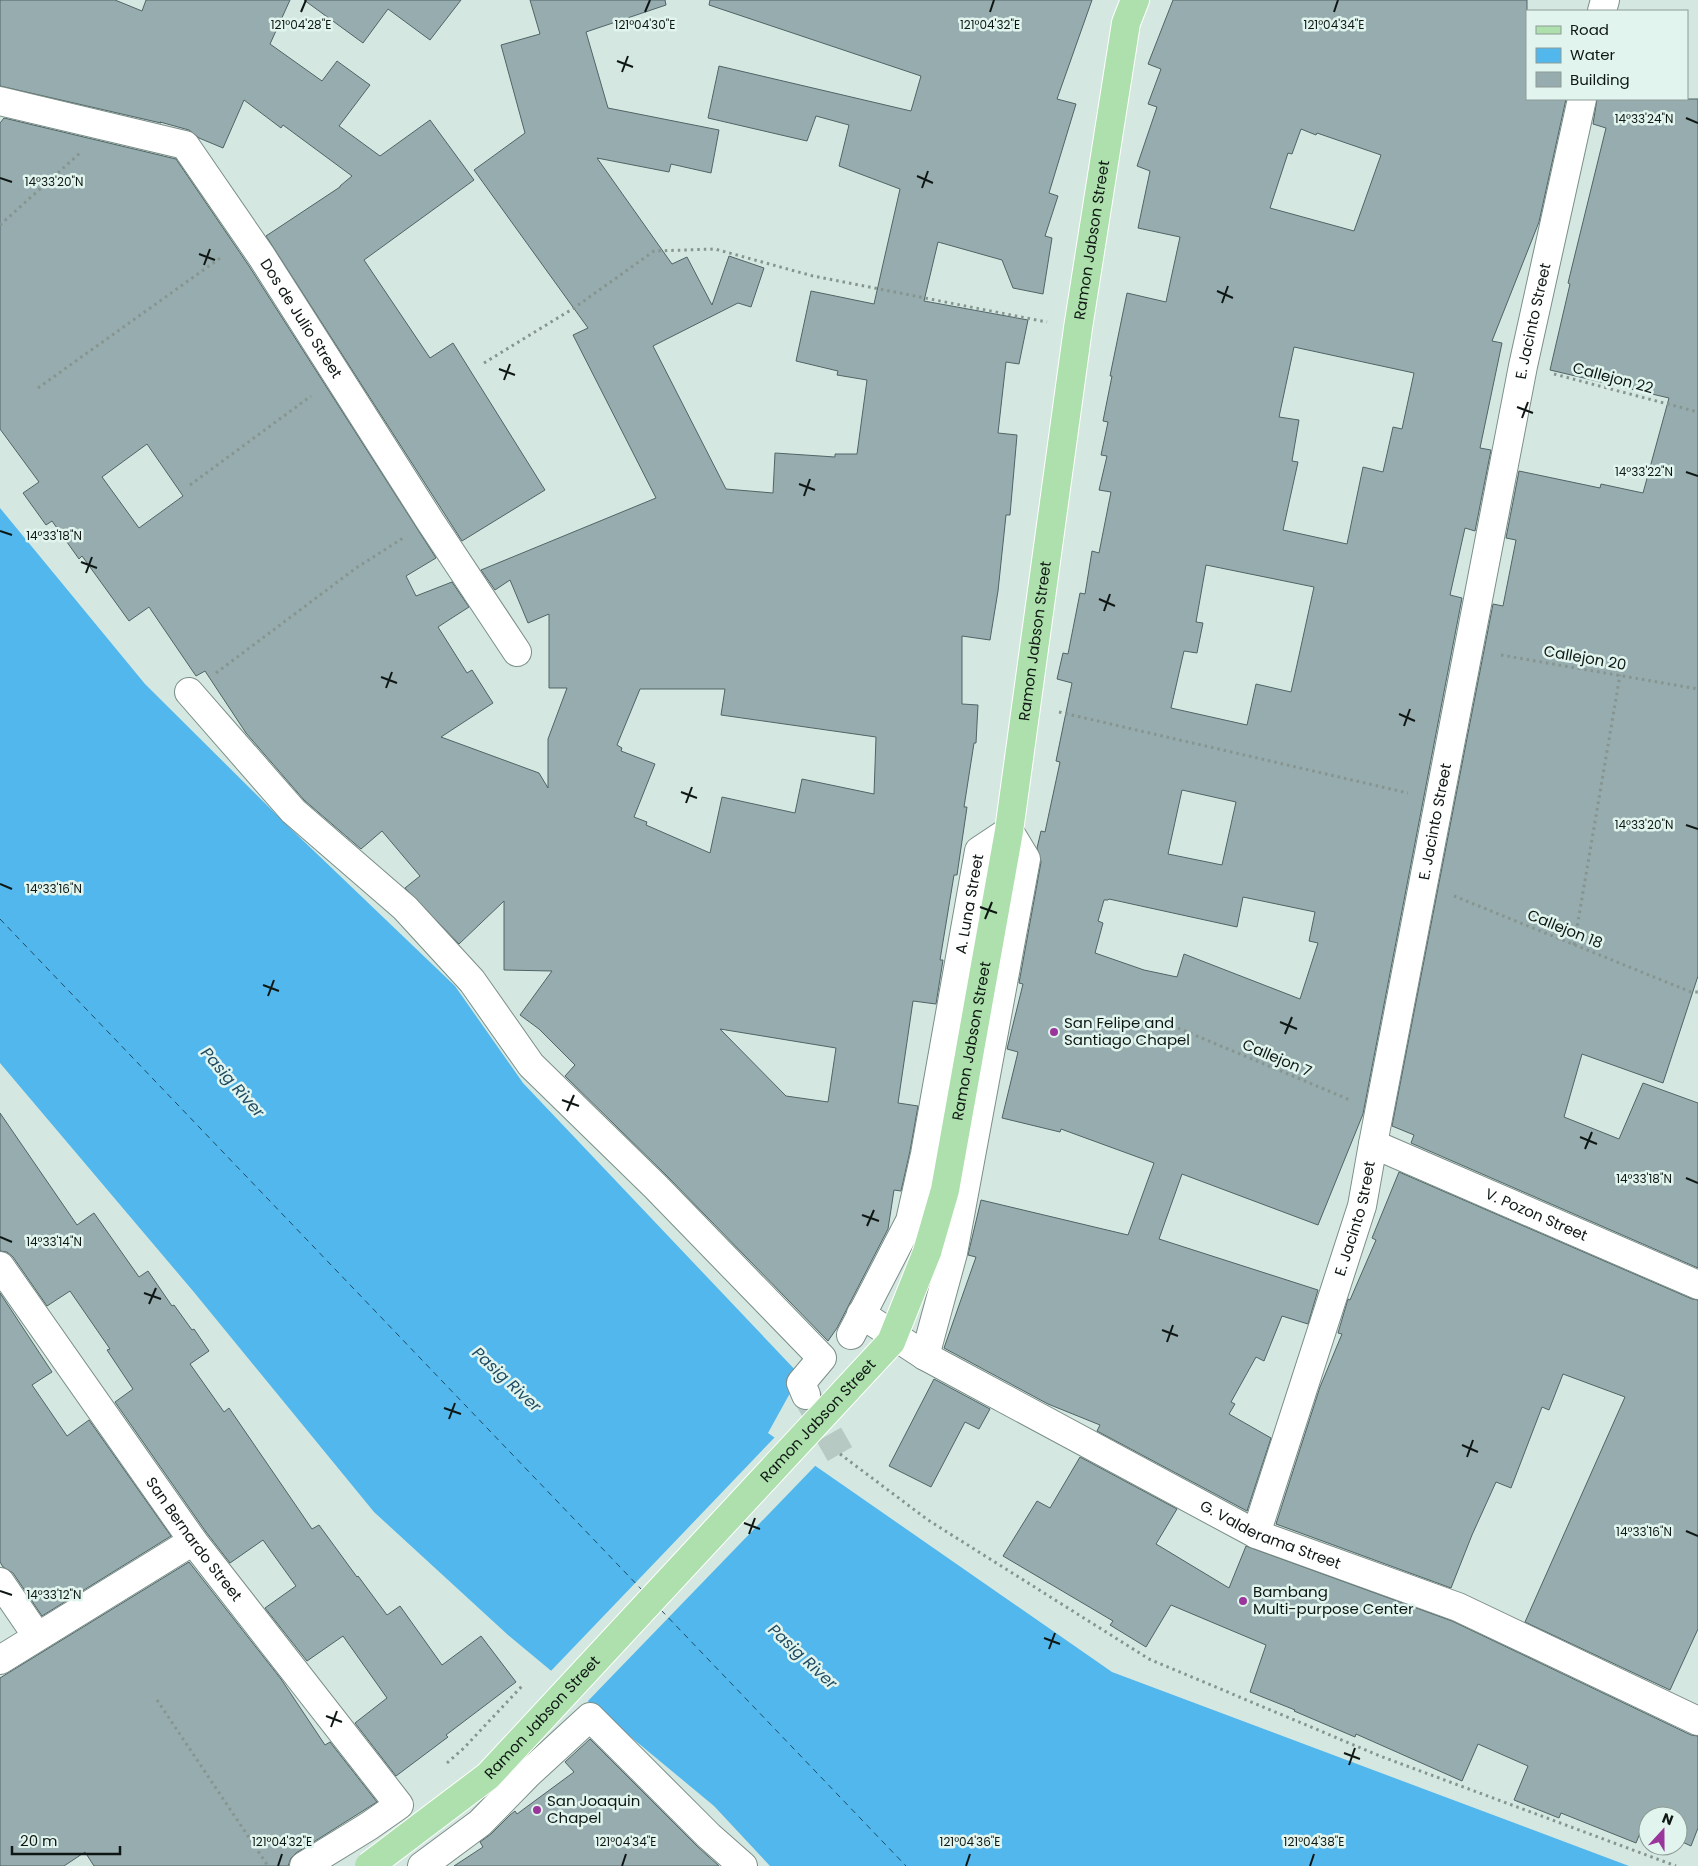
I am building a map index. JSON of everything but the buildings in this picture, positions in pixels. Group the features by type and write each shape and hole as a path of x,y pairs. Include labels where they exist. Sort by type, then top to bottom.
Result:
{"main road":[{"name":"Ramon Jabson Street","path":"369,1866 488,1776 892,1342 927,1252 945,1190 1009,830 1078,328 1126,24 1135,0"}],"street":[{"name":"Dos de Julio Street","path":"0,100 185,146 248,238 517,652"},
{"name":"E. Jacinto Street","path":"1256,1534 1362,1206 1523,366 1582,100"},
{"path":"189,692 293,811 405,908 466,974 531,1066 656,1187 822,1358 801,1383 806,1395"},
{"path":"925,1356 953,1253 1026,859 1009,830"},
{"name":"A. Luna Street","path":"856,1325 910,1221 925,1154 979,851 1009,830"},
{"name":"V. Pozon Street","path":"1373,1144 1698,1285"},
{"name":"San Bernardo Street","path":"0,1266 193,1541 399,1805 369,1826"},
{"name":"G. Valderama Street","path":"856,1325 925,1356 1256,1534 1458,1608 1698,1721"},
{"path":"0,1660 193,1541"},
{"path":"0,1582 37,1636"},
{"name":"Ramon Jabson Street","path":"422,1866 480,1824 528,1774 590,1717 709,1836 743,1866"},
{"path":"304,1866 369,1826 395,1866"}],"path":[{"path":"0,224 109,127"},
{"path":"38,388 248,238"},
{"path":"484,363 574,308 654,251 715,249 813,276 1020,316"},
{"name":"Callejon 22","path":"1523,366 1698,412"},
{"path":"190,485 338,376"},
{"path":"189,692 356,568 430,520"},
{"name":"Callejon 20","path":"1469,649 1698,689"},
{"path":"1574,945 1620,675"},
{"path":"1026,705 1439,800"},
{"name":"Callejon 18","path":"1424,884 1691,992 1698,992"},
{"name":"Callejon 7","path":"1166,1024 1380,1113"},
{"path":"840,1454 928,1520 1149,1659 1380,1756 1676,1866"},
{"path":"464,1748 523,1686"},
{"path":"157,1700 268,1866"}],"water":[{"name":"Pasig River","path":"0,508 145,684 291,829 455,986 523,1083 800,1375 768,1433 1112,1672 1629,1866 770,1866 714,1806 508,1635 374,1512 193,1291 0,1063"}],"pier":[{"path":"776,1436 817,1464 586,1703 549,1673"}],"ferry route":[{"path":"0,919 643,1591"},
{"path":"661,1610 906,1866"}],"tunnel":[{"path":"808,1398 840,1454"}],"place":[{"name":"San Felipe and Santiago Chapel","path":"1054,1032"},
{"name":"Bambang Multi-purpose Center","path":"1243,1601"},
{"name":"San Joaquin Chapel","path":"537,1810"}]}
